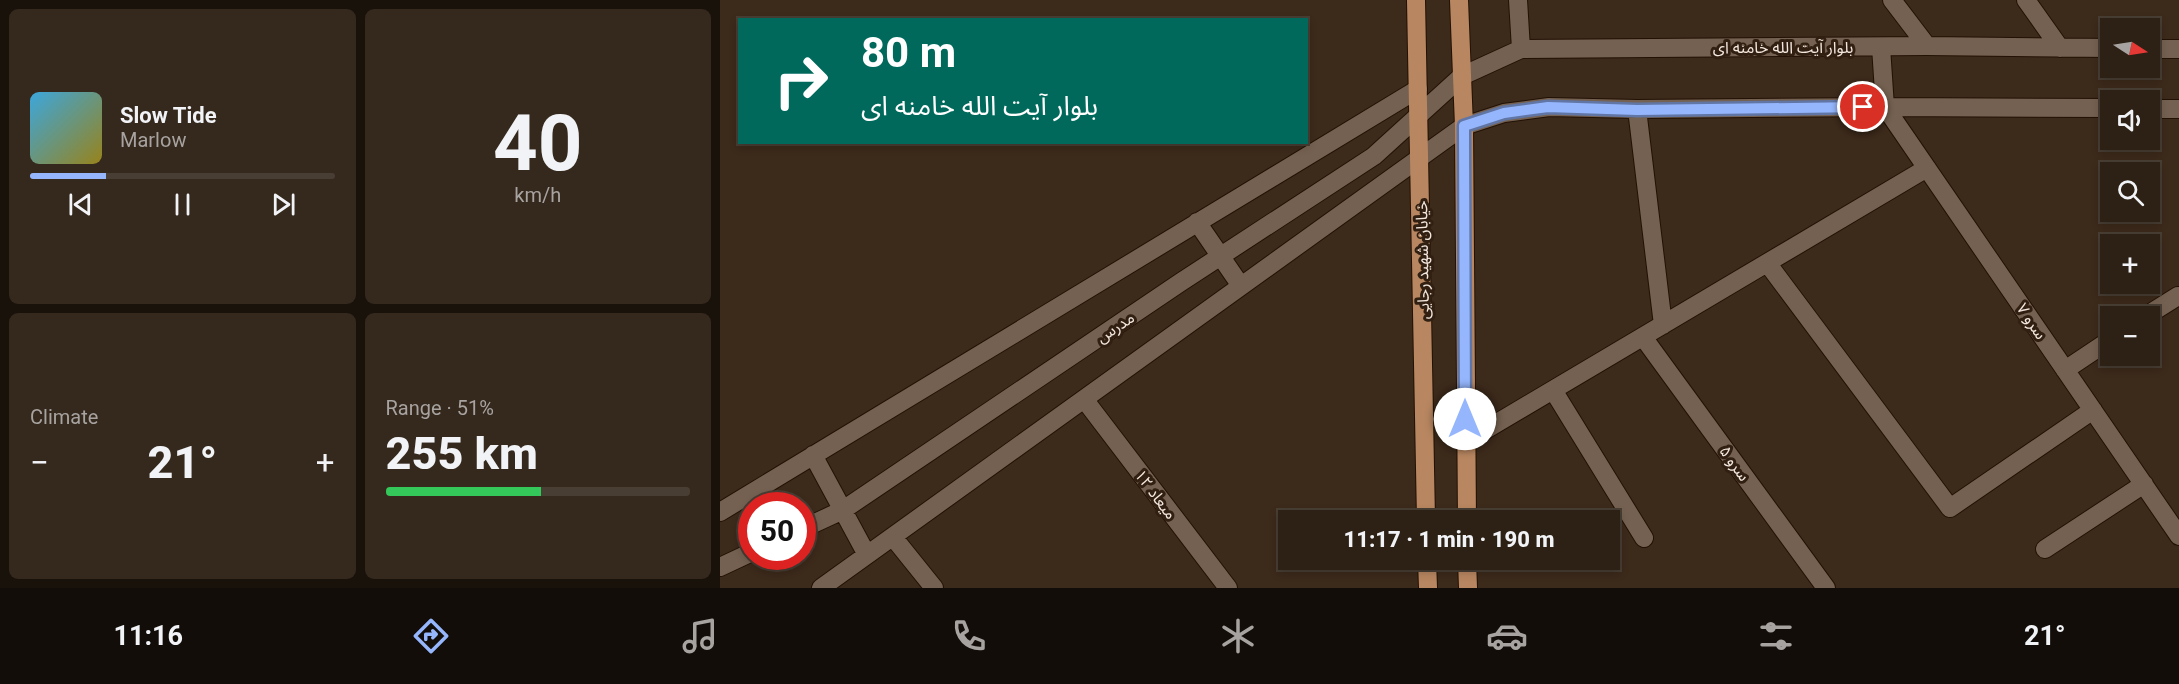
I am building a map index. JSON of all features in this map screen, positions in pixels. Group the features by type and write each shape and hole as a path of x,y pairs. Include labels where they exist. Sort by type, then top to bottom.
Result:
{"main road":[{"name":"خیابان شهید رجایی","path":"1416,0 1421,156 1426,510"},
{"path":"1460,0 1464,126 1467,510"},
{"path":"1427,570 1428,588"},
{"path":"1467,570 1468,588"}],"street":[{"path":"1518,0 1521,49"},
{"path":"1892,0 1927,46"},
{"path":"2025,0 2060,48"},
{"name":"بلوار آیت الله خامنه ای","path":"1419,113 1462,76 1521,49 1927,46 2100,48"},
{"path":"1881,47 1885,107"},
{"path":"2160,49 2179,49"},
{"path":"720,512 1418,88"},
{"path":"821,588 1464,126 1504,113 1548,107 1637,110 1885,107 2100,108"},
{"name":"سرو ۷","path":"1885,107 2179,536"},
{"path":"2160,109 2179,109"},
{"path":"1637,110 1663,325"},
{"name":"مدرس","path":"816,523 843,510 1374,156 1398,136 1419,113"},
{"path":"1465,442 1927,168"},
{"path":"1197,222 1241,286"},
{"path":"1768,264 1950,508 2093,410"},
{"path":"2160,307 2178,296"},
{"name":"سرو ۵","path":"1643,337 1826,588"},
{"path":"2065,370 2100,347"},
{"path":"1553,390 1644,538"},
{"name":"میعاد ۱۲","path":"1084,399 1228,588"},
{"path":"813,455 867,555"},
{"path":"2045,549 2144,484"},
{"path":"892,537 934,588"},
{"path":"720,567 738,559"}],"route":[{"path":"1465,419 1464,126 1504,113 1548,107 1637,110 1863,107"}]}
